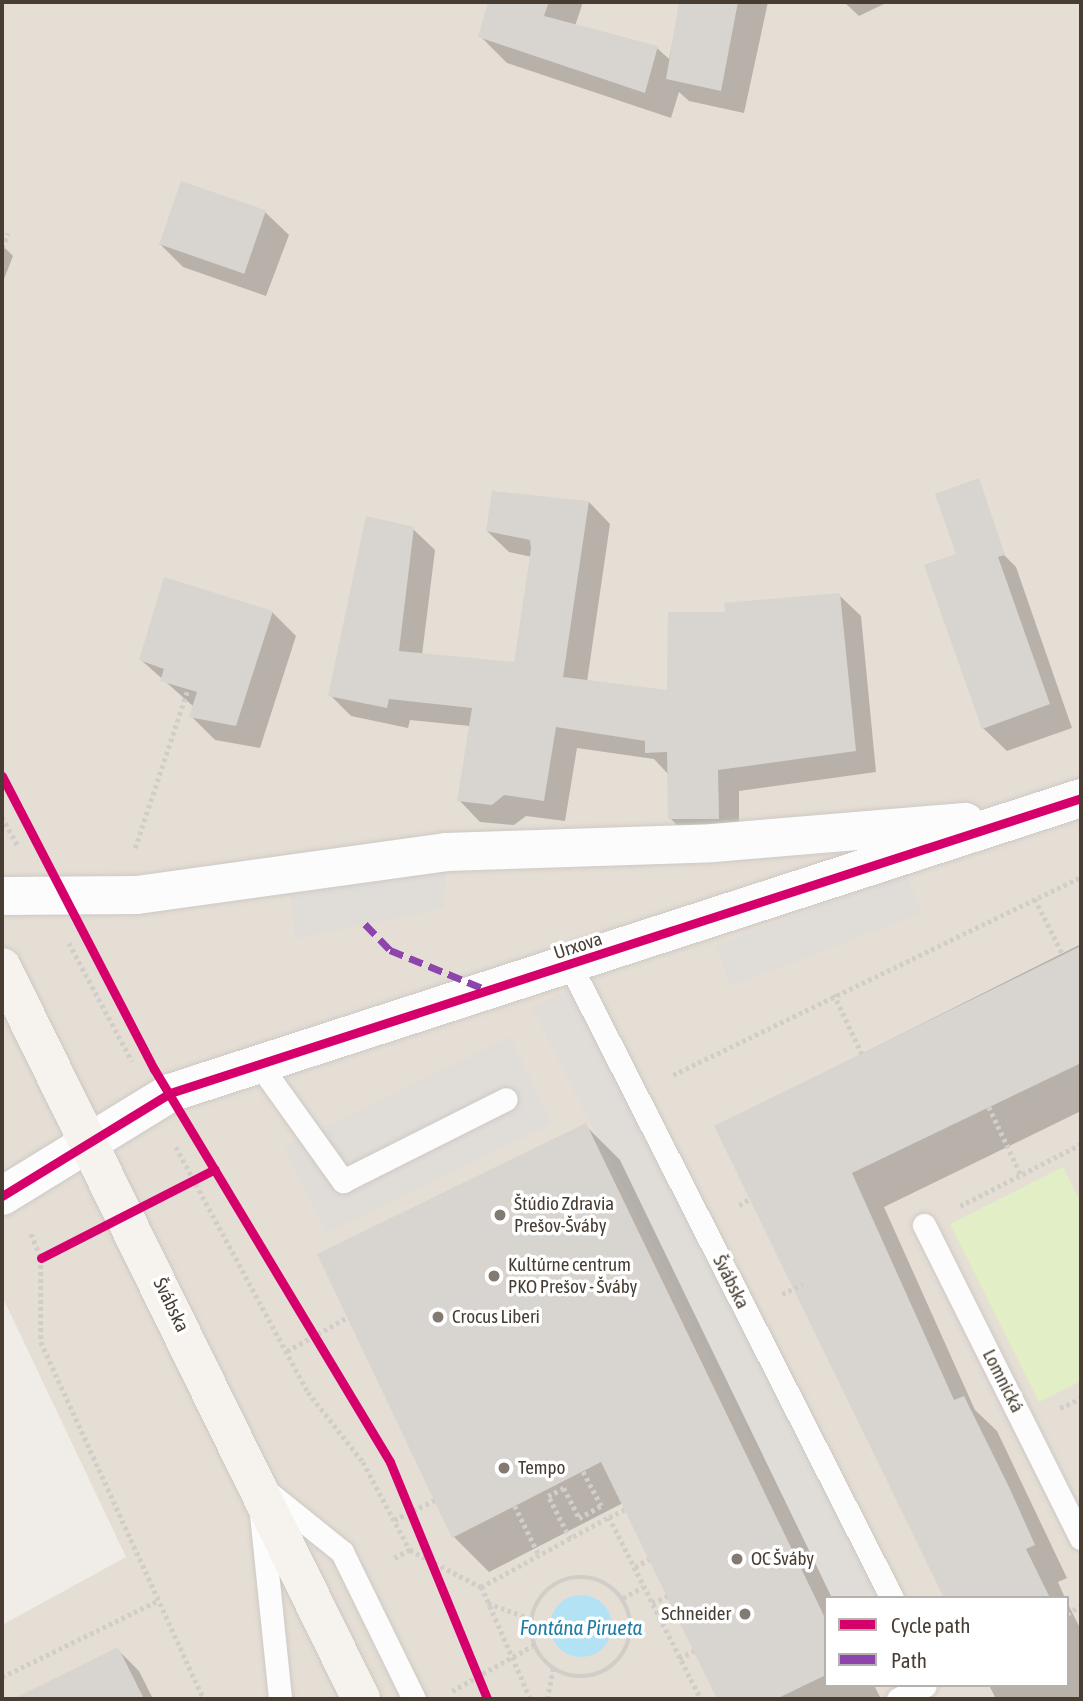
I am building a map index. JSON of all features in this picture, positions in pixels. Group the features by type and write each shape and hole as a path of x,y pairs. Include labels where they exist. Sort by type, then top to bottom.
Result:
{"street":[{"name":"Urxova","path":"91,1138 153,1102 257,1061 571,967 1081,797"},
{"name":"Urxova","path":"2,896 43,893 119,895 252,883 446,852 713,842 1013,820"},
{"name":"Švábska","path":"2,967 130,1216 361,1699"},
{"path":"7,1193 91,1138"}],"lane":[{"name":"Švábska","path":"571,967 891,1596"},
{"path":"257,1061 343,1181 506,1099"},
{"name":"Lomnická","path":"924,1225 1081,1538"},
{"path":"258,1483 280,1699"},
{"path":"258,1483 342,1552 414,1699"},
{"path":"898,1699 921,1687"}],"path":[{"path":"2,248 8,233"},
{"path":"119,895 188,689"},
{"path":"2,817 193,1181 308,1392 363,1462 410,1550 481,1587 530,1699"},
{"path":"635,1093 834,994 1081,877"},
{"path":"1035,899 1063,955"},
{"path":"834,994 862,1054"},
{"path":"989,1107 1021,1175"},
{"path":"924,1225 1081,1144"},
{"path":"130,1216 204,1175"},
{"path":"7,1193 41,1258 41,1342 204,1699"},
{"path":"41,1258 54,1252"},
{"path":"287,1351 348,1317"},
{"path":"307,1324 321,1348"},
{"path":"570,1539 548,1496 564,1488 579,1518 601,1506 582,1471"},
{"path":"405,1499 416,1524"},
{"path":"394,1520 435,1500"},
{"path":"515,1506 540,1555"},
{"path":"481,1587 624,1510"},
{"path":"610,1517 701,1699"},
{"path":"421,1536 442,1586"},
{"path":"384,1565 410,1550"},
{"path":"635,1567 649,1559"},
{"path":"577,1577 603,1582 623,1598 630,1643 612,1668 582,1678 553,1670 534,1645 531,1619 552,1586 577,1577"},
{"path":"623,1598 643,1587"},
{"path":"652,1603 668,1596"},
{"path":"2,1677 159,1600"},
{"path":"487,1602 531,1619"},
{"path":"442,1684 448,1697 479,1675 534,1645"},
{"path":"679,1658 694,1651"},
{"path":"474,1663 484,1691"},
{"path":"547,1699 553,1670"}],"shaded area":[{"path":"2,2 1081,2 1081,1699 2,1699 2,1625 126,1557 2,1296"},
{"path":"446,852 444,908 295,939 288,877"},
{"path":"906,873 921,913 731,986 716,946"},
{"path":"574,987 883,1596 832,1596 532,1008"},
{"path":"510,1037 552,1123 326,1233 284,1147"}],"green space":[{"path":"1063,1167 1081,1203 1081,1381 1039,1402 950,1224"}],"water":[{"name":"Fontána Pirueta","path":"581,1595 603,1604 612,1626 603,1648 581,1657 559,1648 550,1626 559,1604"}],"building":[{"path":"488,2 549,2 544,16 658,46 645,93 478,37"},
{"path":"679,2 738,2 721,91 666,79"},
{"path":"181,181 266,210 244,274 159,244"},
{"path":"979,478 1005,555 998,557 1050,704 982,729 924,565 956,554 935,494"},
{"path":"492,491 589,501 563,677 667,690 668,612 725,612 724,603 840,593 856,751 718,770 719,819 668,819 667,752 645,753 645,741 556,727 544,801 504,795 492,805 457,801 472,708 389,699 387,708 328,696 366,516 414,527 399,651 514,662 531,549 530,540 486,531"},
{"path":"164,577 273,611 236,726 189,717 197,692 160,681 164,669 139,660"},
{"path":"1081,946 1081,1063 852,1173 954,1400 964,1396 1009,1487 1035,1545 1026,1549 1049,1596 943,1596 714,1126"},
{"path":"586,1123 824,1616 824,1676 776,1699 717,1699 601,1462 452,1538 317,1254"},
{"path":"118,1647 144,1699 13,1699"}],"marked path":[{"path":"365,924 390,950 487,990"}],"cycle path":[{"path":"2,776 154,1069 390,1462 487,1699"},
{"path":"2,1196 170,1093 1081,798"},
{"path":"41,1258 215,1169"}],"place":[{"name":"Štúdio Zdravia Prešov-Šváby","path":"500,1215"},
{"name":"Kultúrne centrum PKO Prešov - Šváby","path":"494,1276"},
{"name":"Crocus Liberi","path":"438,1317"},
{"name":"Tempo","path":"504,1468"},
{"name":"OC Šváby","path":"737,1559"},
{"name":"Schneider","path":"745,1614"}]}
